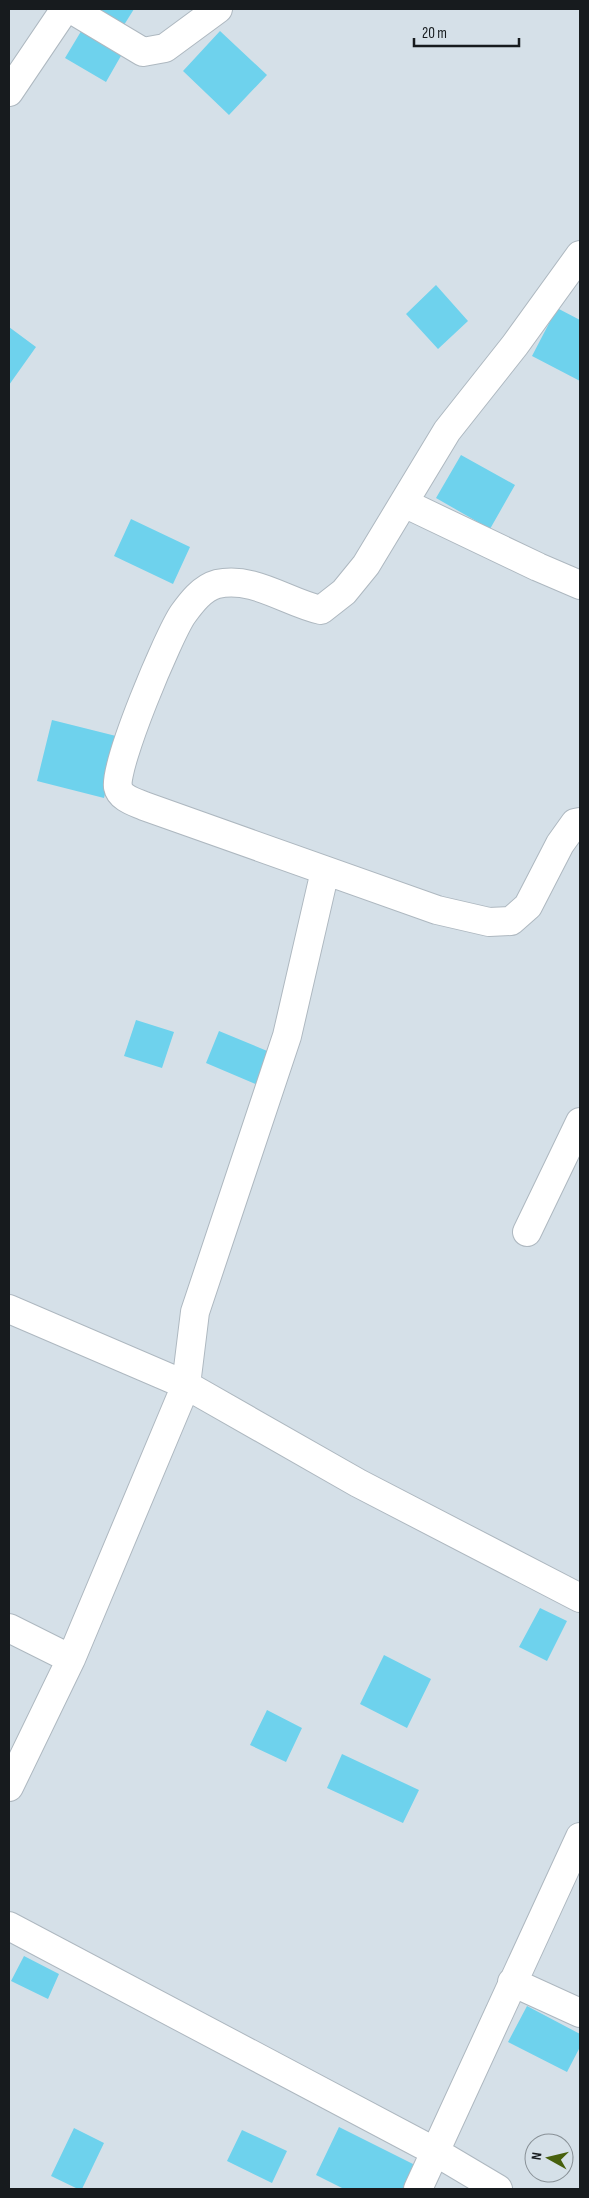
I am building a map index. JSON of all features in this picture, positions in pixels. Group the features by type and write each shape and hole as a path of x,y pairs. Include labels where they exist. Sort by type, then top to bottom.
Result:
{"street":[{"path":"9,92 65,9"},
{"path":"71,9 143,52 165,48 218,9"},
{"path":"580,255 515,344 447,431 366,565 344,592 321,610 302,606 262,587 235,581 214,585 200,594 183,615 173,633 134,725 117,775 119,791 125,797 144,806 437,910 489,922 511,921 528,906 560,844 575,823 580,822"},
{"path":"404,503 580,585"},
{"path":"9,1787 71,1659 186,1385 195,1312 287,1036 324,871"},
{"path":"527,1232 580,1122"},
{"path":"9,1309 186,1385 358,1483 580,1598"},
{"path":"9,1628 71,1659"},
{"path":"418,2189 580,1837"},
{"path":"9,1926 434,2152 498,2189"},
{"path":"512,1982 580,2013"}],"building":[{"path":"96,9 134,9 119,33"},
{"path":"86,23 126,47 106,82 65,58"},
{"path":"220,31 267,75 229,115 183,71"},
{"path":"436,285 468,321 438,349 406,314"},
{"path":"557,308 580,320 580,381 532,356"},
{"path":"9,327 36,347 9,385"},
{"path":"461,455 515,485 490,529 436,498"},
{"path":"131,519 190,547 173,584 114,556"},
{"path":"52,720 120,737 104,798 37,781"},
{"path":"136,1020 174,1032 162,1068 124,1056"},
{"path":"219,1031 272,1053 258,1085 206,1063"},
{"path":"540,1608 567,1621 547,1661 519,1647"},
{"path":"384,1655 431,1679 407,1728 360,1704"},
{"path":"267,1710 302,1728 286,1762 250,1745"},
{"path":"342,1754 419,1790 403,1823 327,1788"},
{"path":"24,1956 59,1974 48,1999 11,1981"},
{"path":"527,2006 580,2034 580,2047 567,2072 508,2042"},
{"path":"339,2127 417,2166 405,2189 344,2189 316,2175"},
{"path":"74,2128 104,2143 82,2189 78,2189 51,2176"},
{"path":"242,2130 287,2151 272,2183 227,2161"}]}
